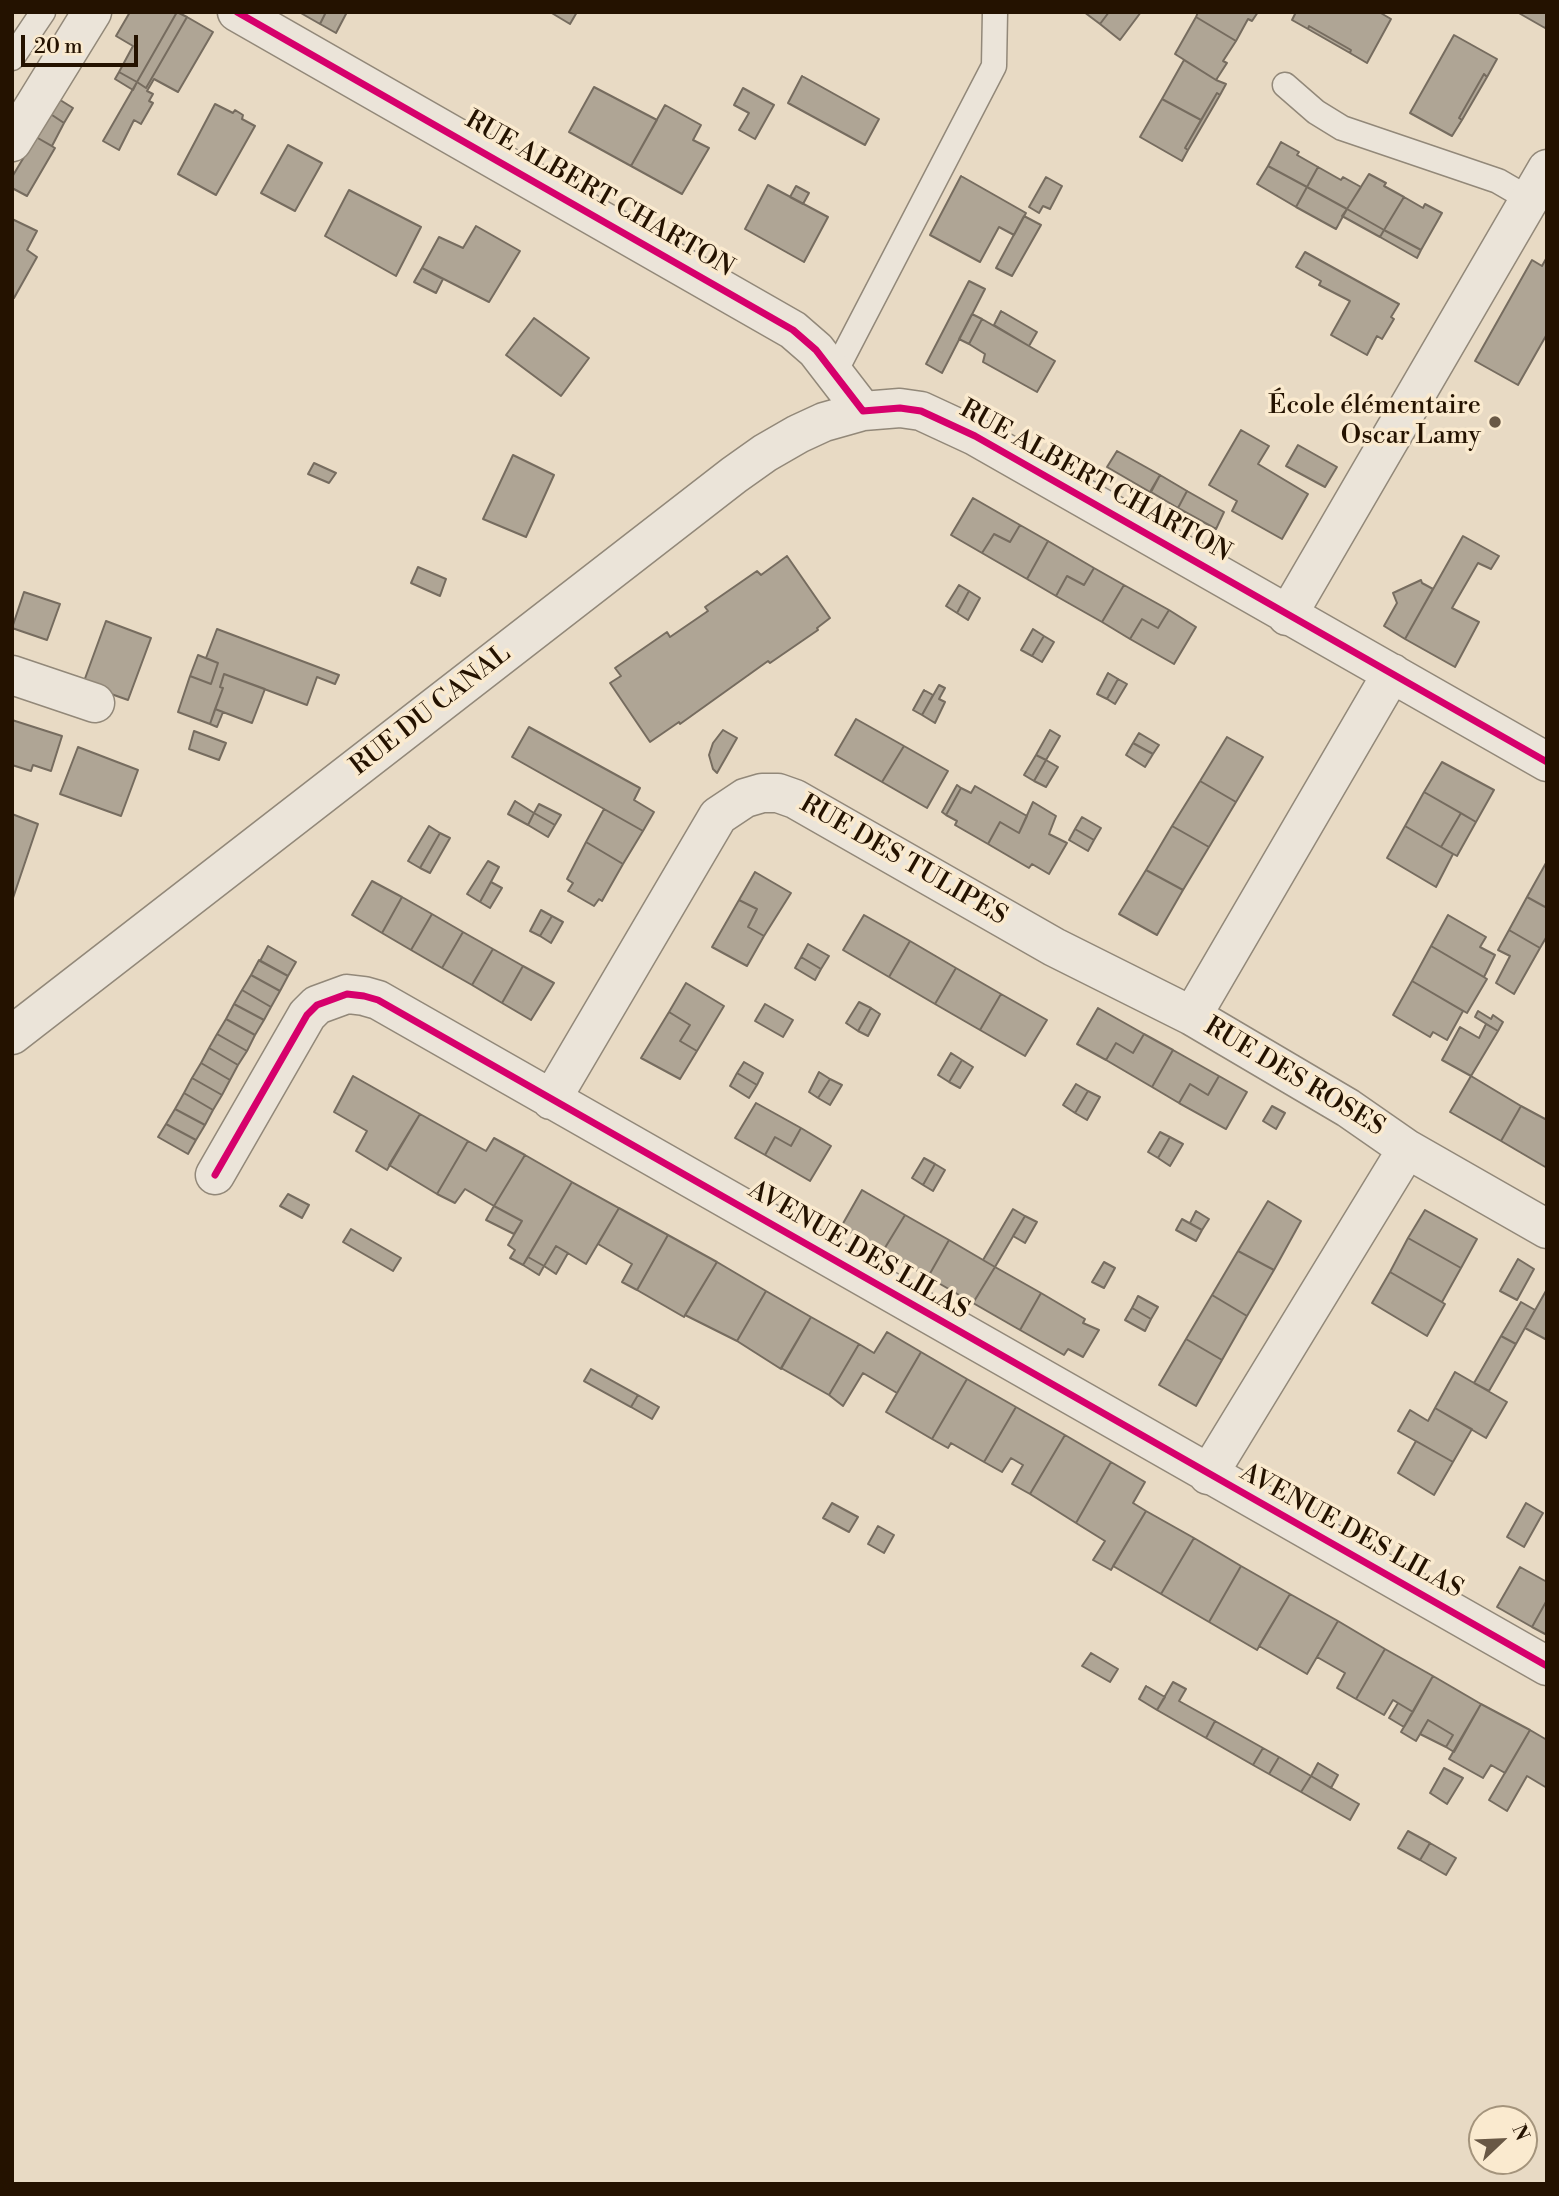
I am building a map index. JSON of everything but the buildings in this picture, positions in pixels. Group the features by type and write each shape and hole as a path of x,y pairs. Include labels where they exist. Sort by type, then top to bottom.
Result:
{"street":[{"path":"12,142 92,12"},
{"name":"RUE ALBERT CHARTON","path":"237,12 793,330 816,350 863,411 900,408 921,411 975,436 1547,762"},
{"path":"1287,616 1538,184"},
{"name":"RUE DU CANAL","path":"12,1035 734,475 765,453 824,422 863,411"},
{"name":"RUE DES ROSES","path":"1208,1475 1407,1149 1348,1108 1192,1016 1392,673"},
{"path":"12,675 95,703"},
{"name":"RUE DES TULIPES","path":"551,1100 718,816 744,798 762,793 778,793 795,799 1054,947 1192,1016"},
{"name":"AVENUE DES LILAS","path":"215,1175 307,1015 317,1005 347,995 377,1000 1547,1667"},
{"path":"1407,1149 1547,1229"}],"lane":[{"path":"12,58 43,12"},
{"path":"835,372 994,66 995,12"},
{"path":"1285,85 1316,112 1342,128 1497,181 1538,184"}],"cycle path":[{"path":"237,12 793,330 816,350 863,411 900,408 921,411 975,436 1547,762"},
{"path":"215,1175 307,1015 317,1005 347,994 378,1000 1547,1666"}],"place":[{"name":"École élémentaire Oscar Lamy","path":"1495,422"}]}
